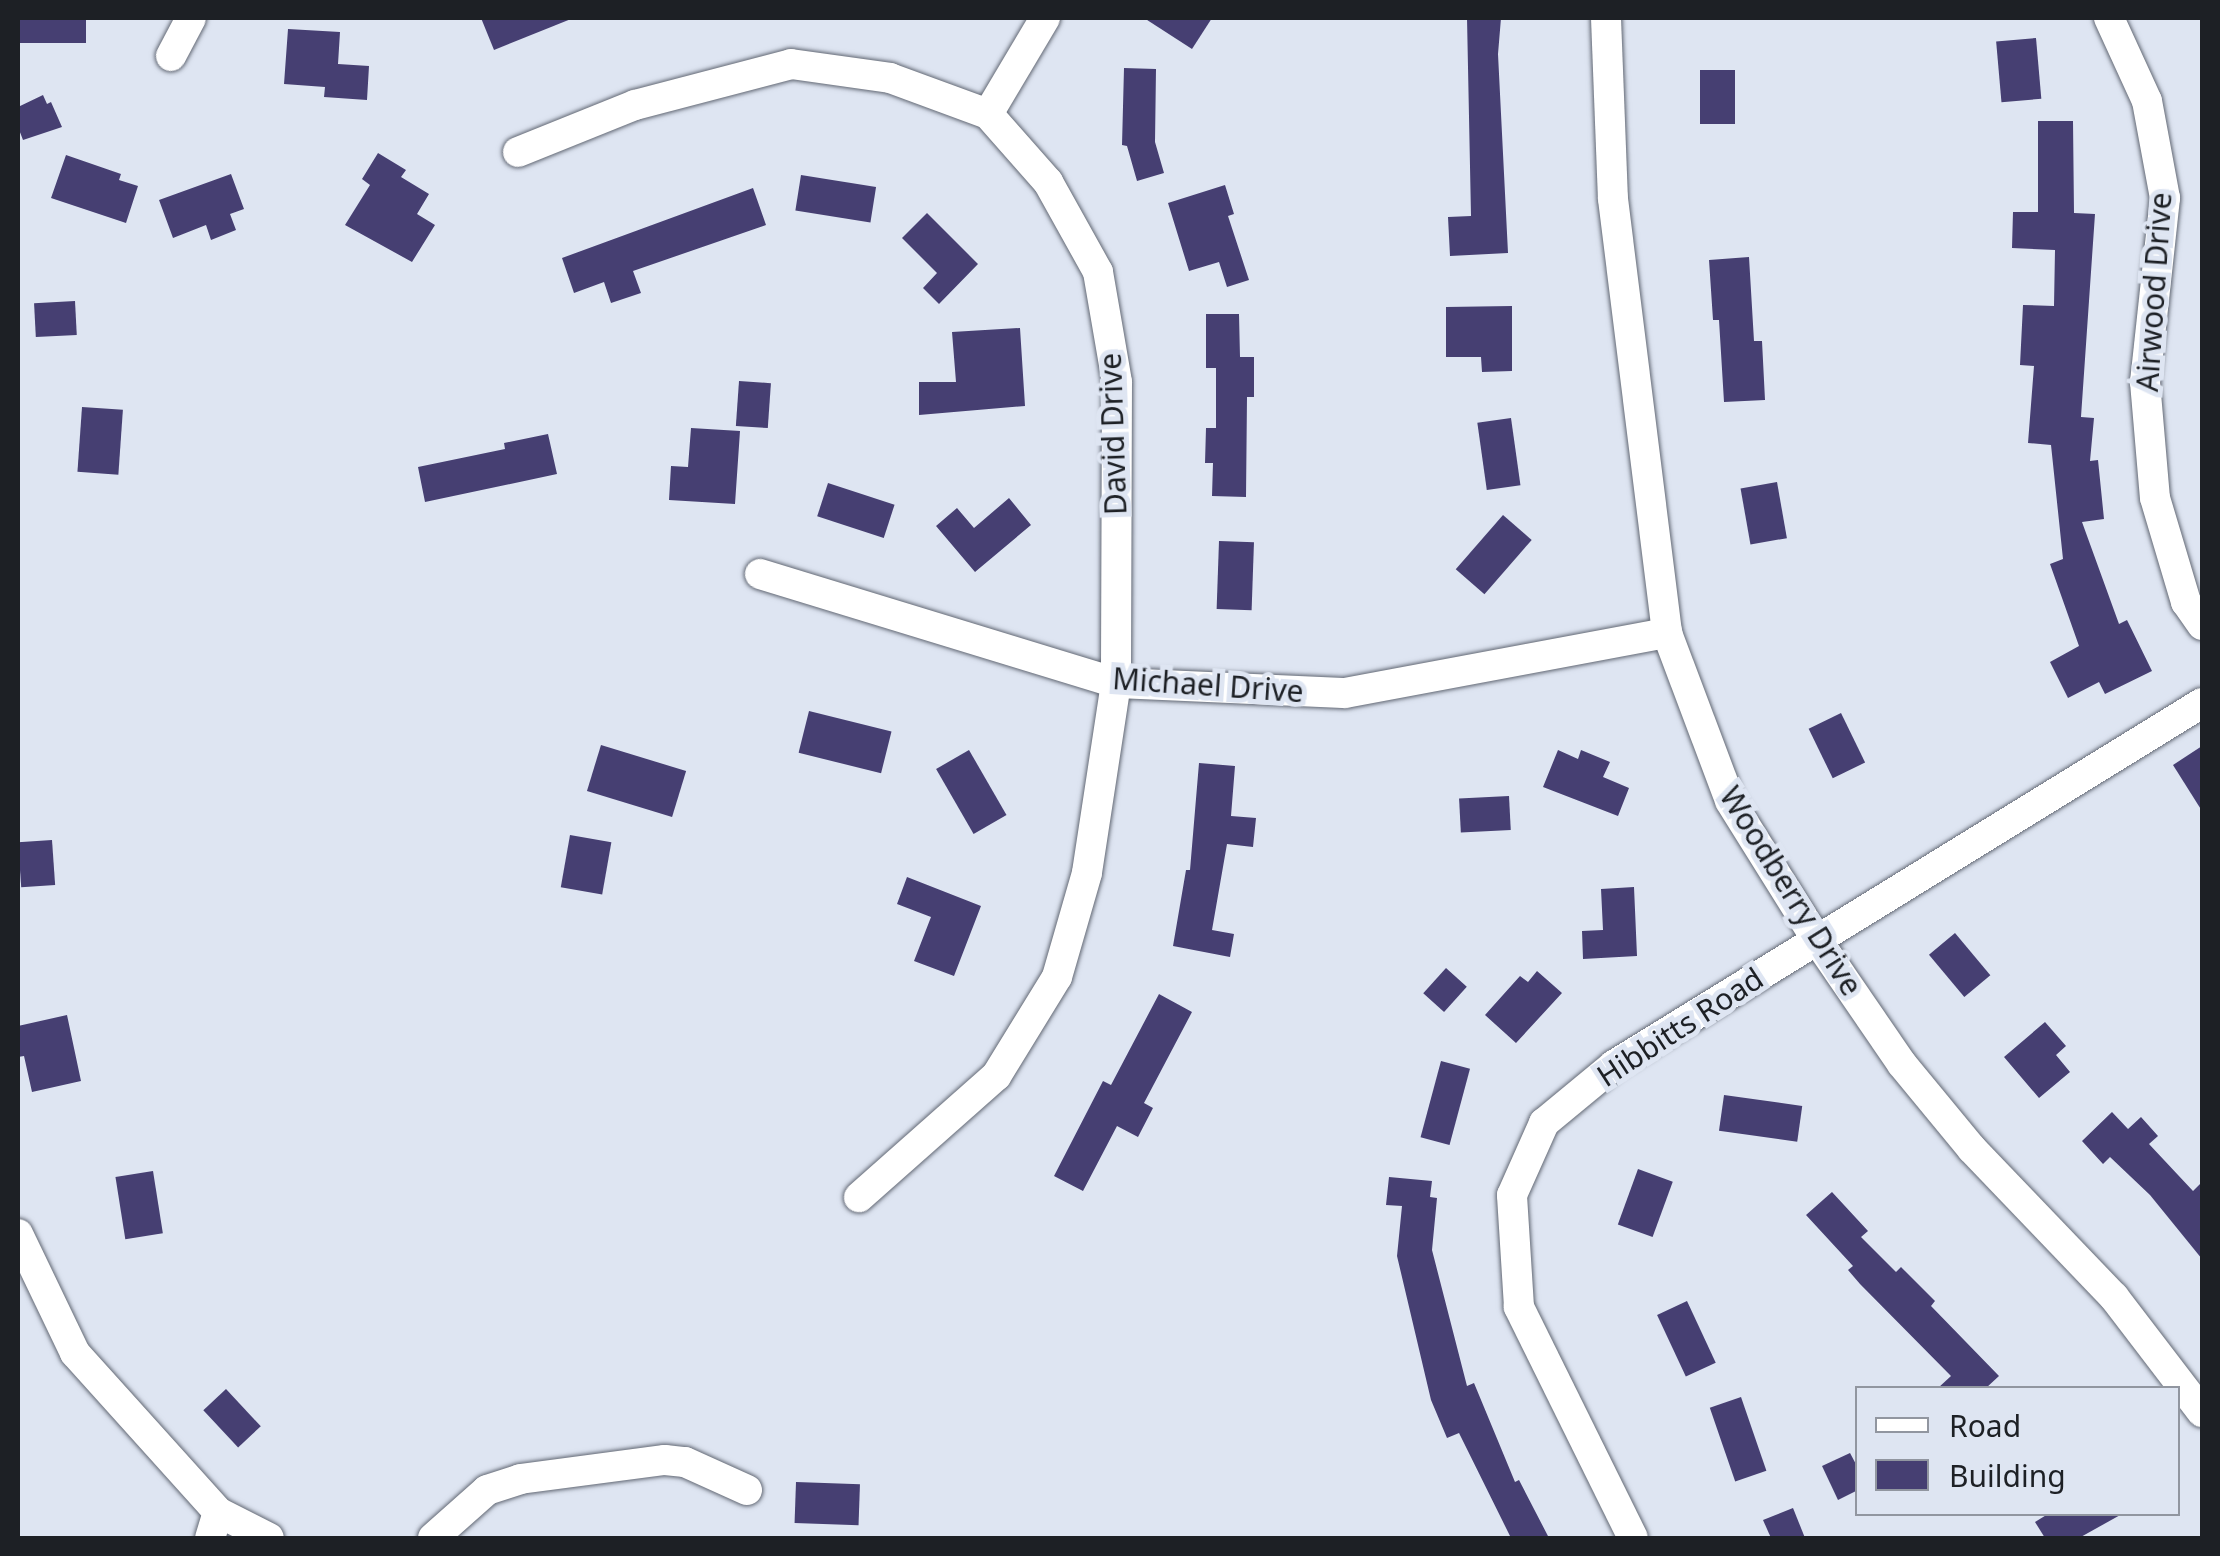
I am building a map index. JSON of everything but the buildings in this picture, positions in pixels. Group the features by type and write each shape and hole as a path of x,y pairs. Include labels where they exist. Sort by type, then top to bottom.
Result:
{"street":[{"path":"170,56 191,18"},
{"path":"988,114 1045,18"},
{"name":"Woodberry Drive","path":"1606,18 1612,199 1667,633 1730,801 1816,940 1902,1064 1972,1149 2114,1297 2202,1412"},
{"name":"Airwood Drive","path":"2109,18 2147,101 2165,198 2145,382 2150,440 2156,498 2186,602 2202,625"},
{"name":"David Drive","path":"518,152 635,106 791,64 890,78 988,114 1048,182 1098,272 1117,382 1116,683 1087,874 1056,977 996,1076 858,1197"},
{"name":"Michael Drive","path":"760,574 1116,683 1345,693 1667,633"},
{"name":"Hibbitts Road","path":"1633,1538 1519,1308 1512,1195 1544,1123 1614,1065 2202,702"},
{"path":"18,1234 74,1352 214,1525 268,1538"},
{"path":"434,1538 487,1490 520,1479 665,1460 685,1462 747,1490"}]}
